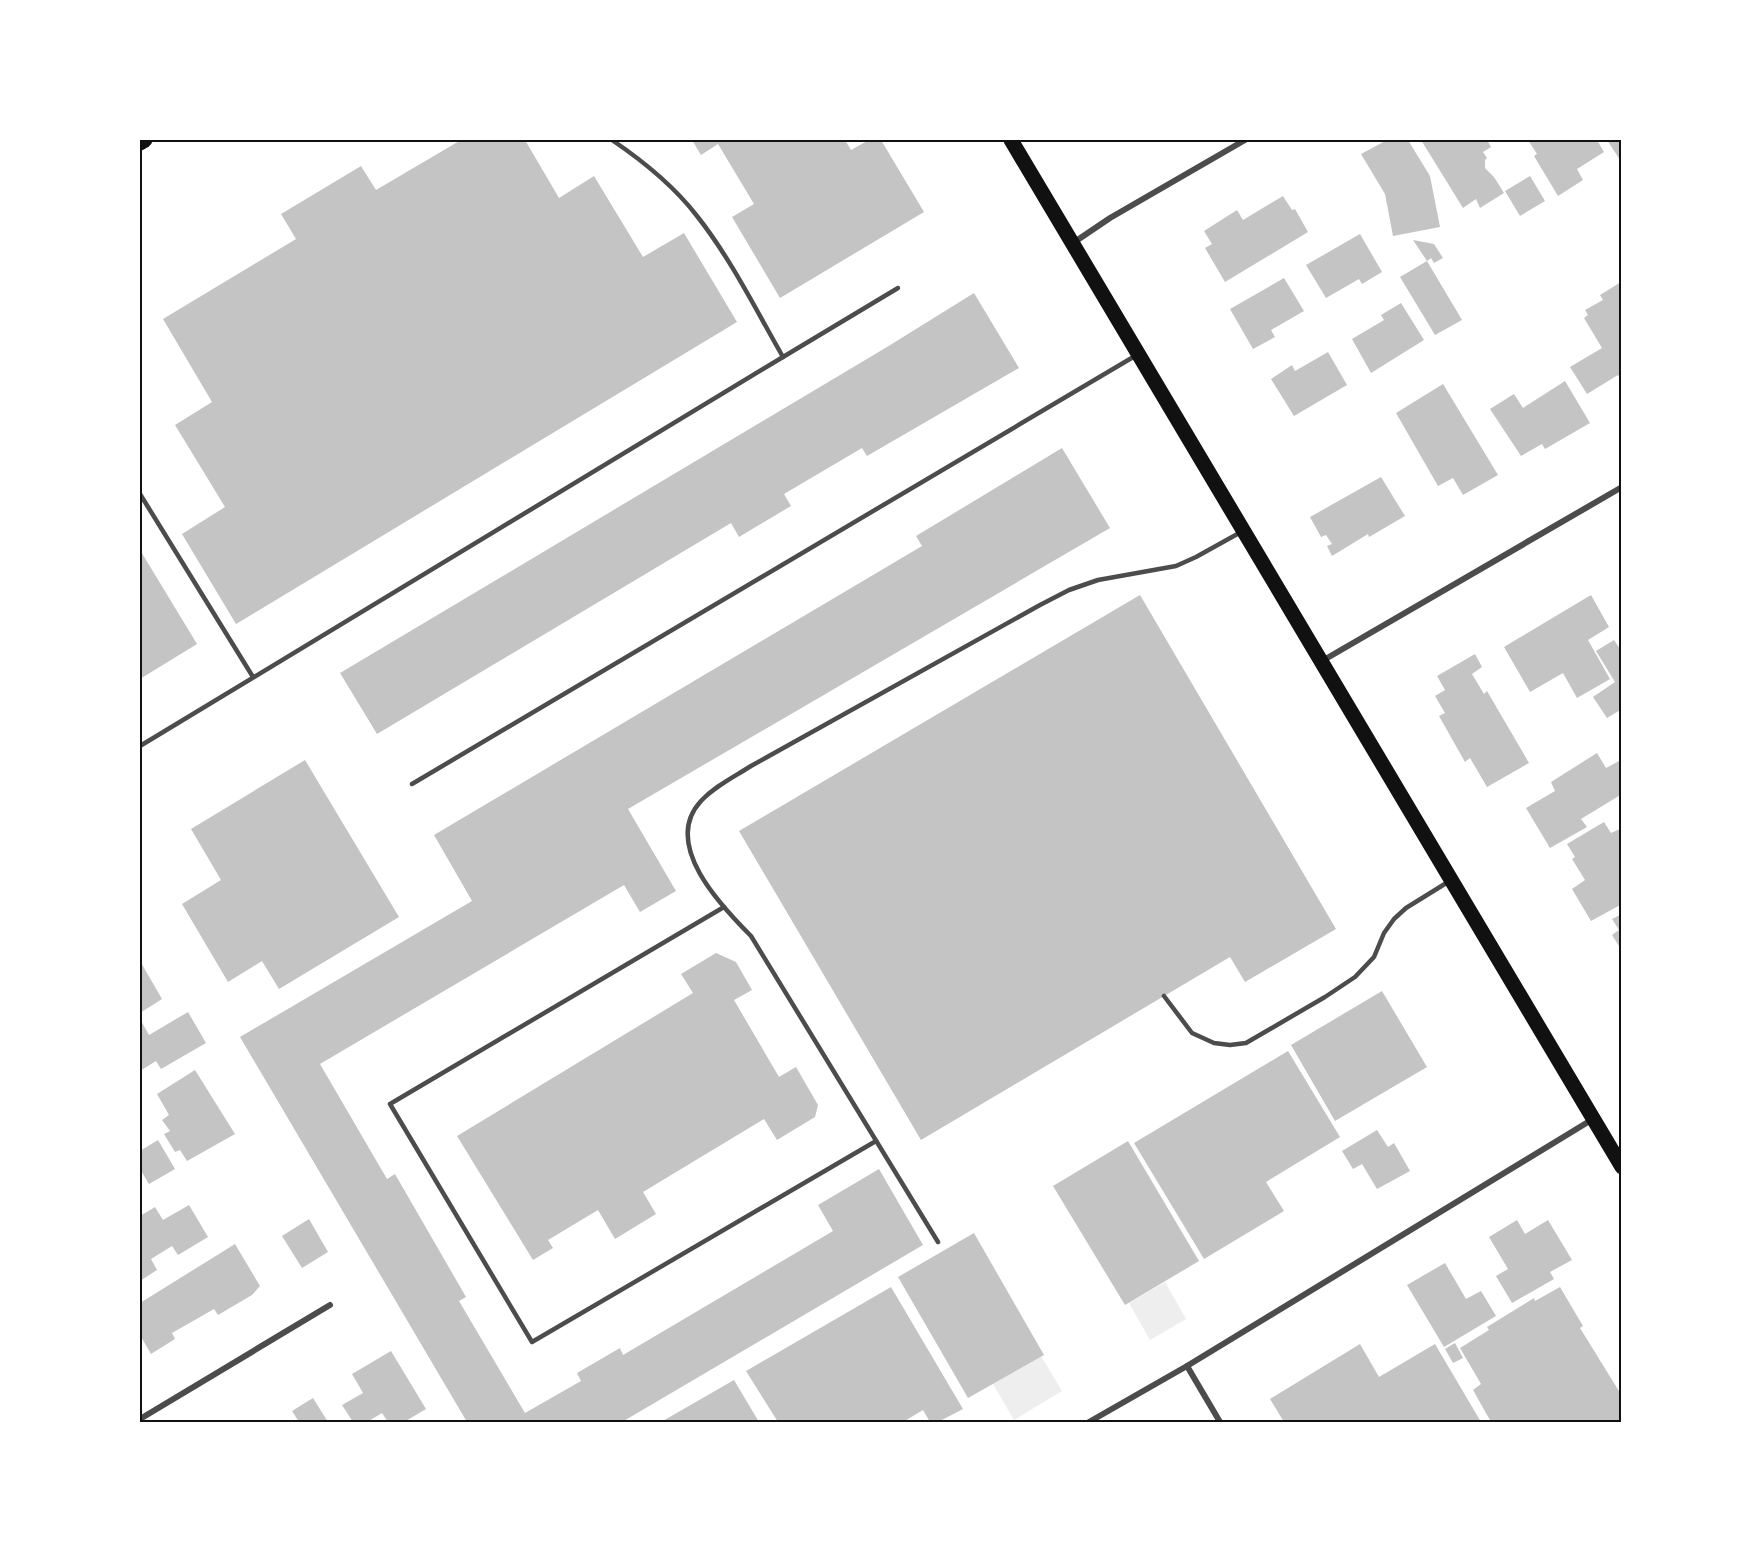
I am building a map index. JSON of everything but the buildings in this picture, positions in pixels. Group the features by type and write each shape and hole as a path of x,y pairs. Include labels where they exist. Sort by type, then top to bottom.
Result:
{"main road":[{"path":"140,143 145,140"},
{"path":"1011,140 1622,1167"}],"street":[{"path":"1072,243 1110,218 1245,140"},
{"path":"1322,661 1622,487"},
{"path":"1089,1422 1187,1366 1593,1119"},
{"path":"140,1419 330,1305"},
{"path":"1187,1366 1220,1422"}],"lane":[{"path":"612,140 637,157 697,214 783,357"},
{"path":"140,746 898,288"},
{"path":"412,784 1138,355"},
{"path":"140,494 253,677"},
{"path":"938,1242 751,936 705,882 689,849 688,826 696,808 708,794 761,761 1069,590 1098,580 1176,566 1243,531"},
{"path":"1164,996 1192,1033 1214,1043 1230,1045 1246,1043 1355,977 1374,957 1384,933 1394,919 1406,908 1452,880"},
{"path":"724,907 390,1104 532,1342 876,1141"}],"shaded area":[{"path":"1165,1282 1186,1319 1150,1340 1129,1303"},
{"path":"1041,1356 1062,1391 1014,1420 993,1384"}]}
